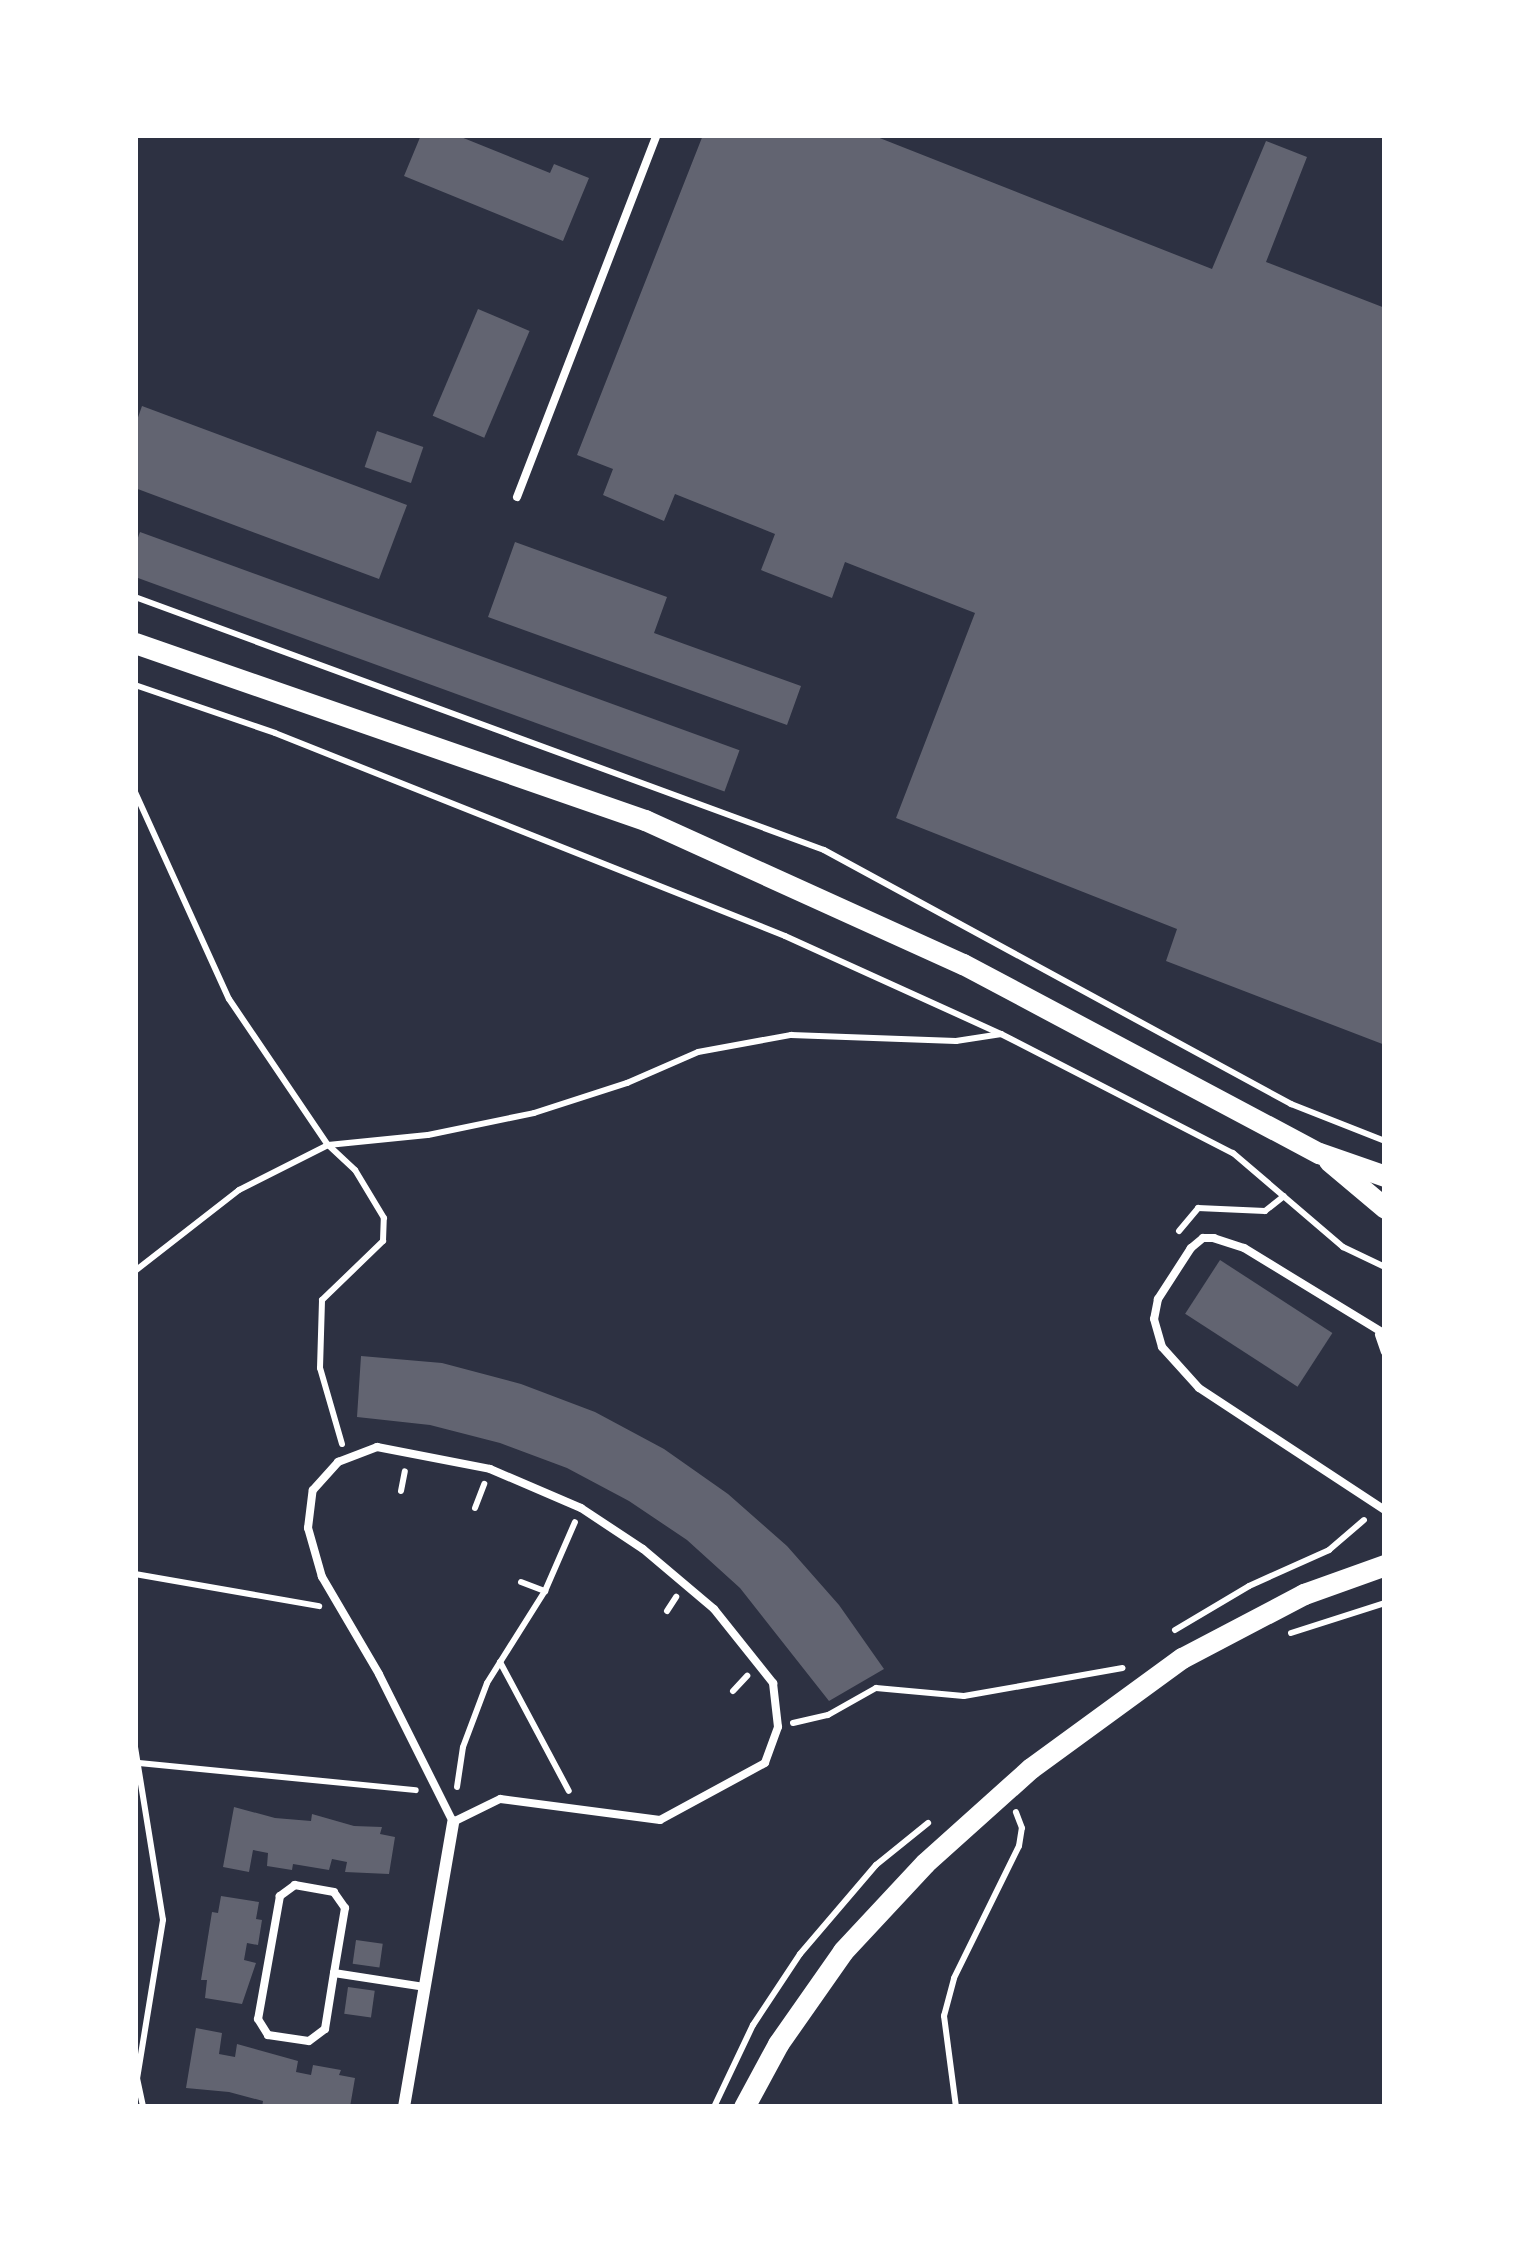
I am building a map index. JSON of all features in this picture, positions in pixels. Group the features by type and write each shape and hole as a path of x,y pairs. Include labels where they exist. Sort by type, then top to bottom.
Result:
{"main road":[{"path":"135,643 645,820 963,964 1319,1153 1385,1176"},
{"path":"1319,1153 1385,1208"},
{"path":"744,2107 778,2044 843,1951 925,1863 1030,1768 1182,1658 1304,1594 1385,1565"}],"street":[{"path":"404,2107 453,1822"}],"lane":[{"path":"517,497 657,135"},
{"path":"1385,1352 1382,1335 1244,1247 1214,1238 1203,1238 1191,1248 1158,1299 1154,1319 1162,1347 1199,1388 1385,1510"},
{"path":"377,1447 490,1469 581,1508 644,1549 714,1609 773,1683 778,1727 765,1762 660,1820 500,1799 453,1822 322,1577 308,1528 313,1490 346,1459 377,1447"},
{"path":"295,1885 334,1892 345,1908 334,1973 325,2030 309,2041 268,2035 258,2019 276,1916 280,1896 295,1885"},
{"path":"334,1973 424,1987"}],"path":[{"path":"135,685 275,734 785,936 1001,1034 1233,1153 1343,1247 1385,1268"},
{"path":"135,792 229,999 328,1145 356,1170 384,1218 383,1241 322,1300 320,1368 346,1459"},
{"path":"135,1270 238,1190 328,1145 428,1135 534,1114 627,1083 698,1052 791,1035 956,1042 1001,1034"},
{"path":"1198,1208 1265,1211 1284,1196"},
{"path":"453,1822 463,1747 500,1661 545,1591 581,1508"},
{"path":"135,1574 341,1609"},
{"path":"521,1582 545,1591"},
{"path":"1271,1642 1385,1603"},
{"path":"500,1661 580,1812"},
{"path":"778,1727 828,1715 876,1688 964,1696 1124,1668"},
{"path":"135,1747 163,1920 136,2078 143,2107"},
{"path":"139,1763 438,1793"},
{"path":"956,2107 944,2016 954,1978 1019,1846 1022,1828 1015,1810 1032,1798"}],"building":[{"path":"421,135 456,135 550,173 554,164 589,178 563,241 404,176"},
{"path":"703,135 872,135 1212,269 1266,141 1307,157 1266,262 1385,308 1385,1045 1166,961 1177,929 896,818 975,613 845,562 832,598 761,570 775,534 675,494 664,521 603,495 613,469 577,455"},
{"path":"478,309 530,331 484,438 433,416"},
{"path":"142,406 407,505 379,579 135,488 135,426"},
{"path":"377,431 423,447 411,483 365,467"},
{"path":"140,532 740,750 724,792 135,577"},
{"path":"515,542 667,597 654,633 801,686 787,725 488,617"},
{"path":"1220,1260 1332,1333 1298,1387 1185,1314"},
{"path":"361,1356 442,1363 521,1384 595,1412 664,1449 728,1494 787,1546 839,1605 884,1669 829,1701 740,1588 687,1540 629,1501 567,1468 500,1443 430,1425 357,1417"},
{"path":"234,1807 275,1818 311,1821 312,1814 354,1826 382,1827 380,1834 395,1837 389,1874 345,1872 347,1862 332,1859 329,1870 293,1864 292,1870 267,1866 268,1853 253,1850 249,1872 223,1867"},
{"path":"221,1896 259,1902 258,1945 247,1943 244,1960 256,1963 242,2004 205,1998 207,1980 201,1980 212,1912 218,1913"},
{"path":"356,1940 383,1944 379,1968 353,1964"},
{"path":"348,1987 375,1991 371,2017 344,2014"},
{"path":"196,2028 222,2033 219,2054 235,2057 237,2044 298,2061 296,2072 311,2075 313,2065 341,2070 339,2075 355,2078 350,2107 262,2107 263,2101 229,2092 186,2088"}]}
